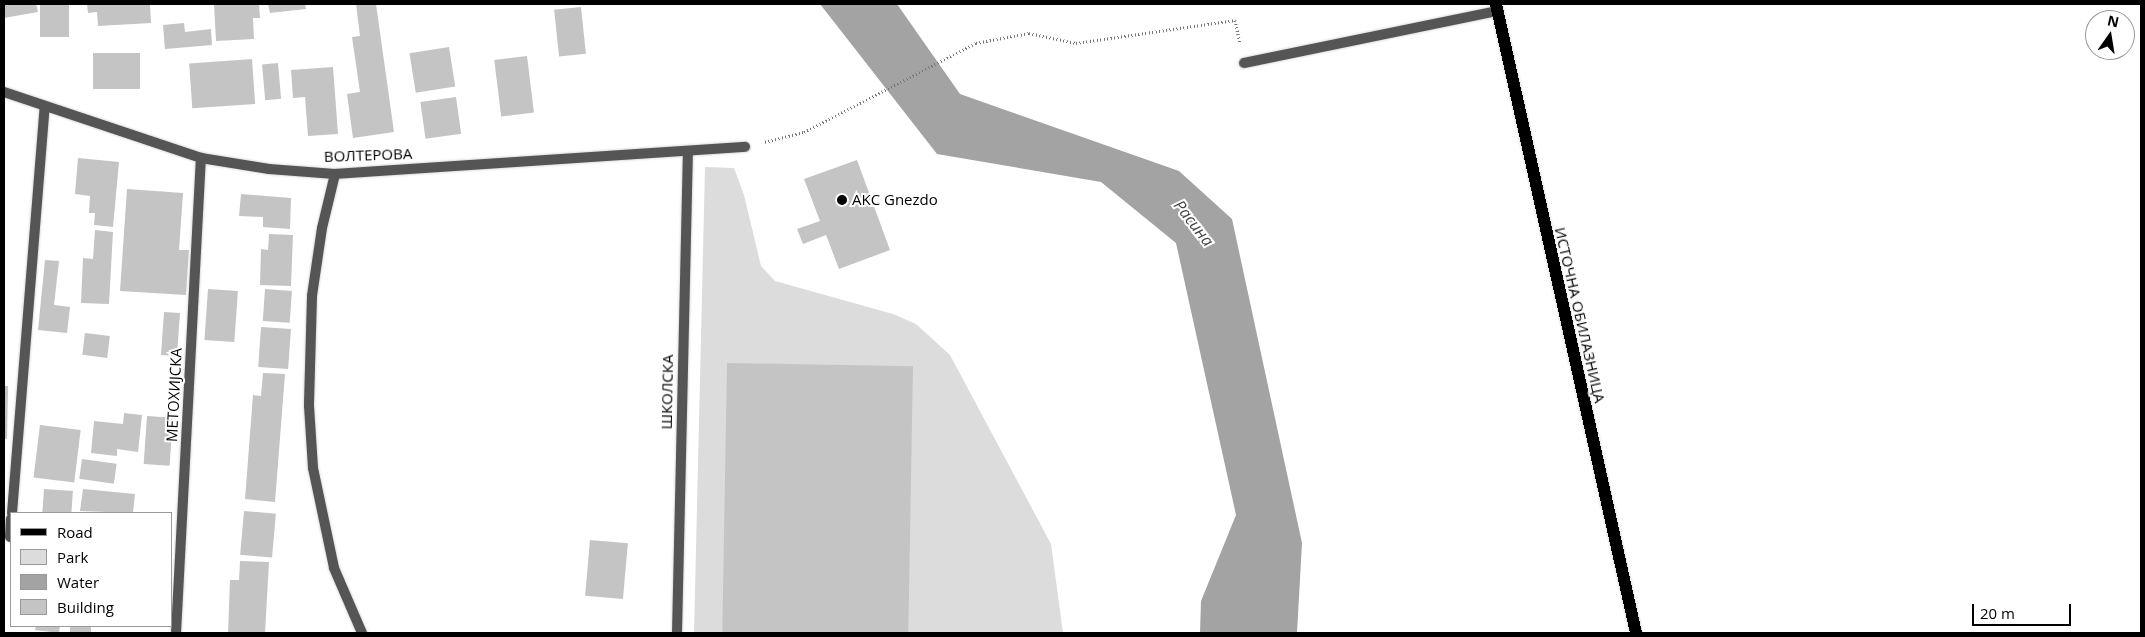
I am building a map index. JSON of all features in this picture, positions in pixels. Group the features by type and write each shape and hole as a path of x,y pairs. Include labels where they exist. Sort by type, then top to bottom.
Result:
{"main road":[{"name":"ИСТОЧНА ОБИЛАЗНИЦА","path":"1497,7 1520,120 1636,633"}],"street":[{"path":"1244,63 1497,7"},
{"name":"ВОЛТЕРОВА","path":"4,92 201,158 269,169 335,174 745,147"},
{"path":"12,512 45,106"},
{"name":"ШКОЛСКА","path":"677,633 688,151"},
{"name":"МЕТОХИЈСКА","path":"176,633 201,158"},
{"path":"335,174 322,228 312,296 309,406 313,468 334,568 362,633"}],"path":[{"path":"745,147 804,132 860,101 976,43 1029,33 1076,43 1235,20 1244,63"}],"green space":[{"path":"705,167 734,168 744,195 761,266 775,281 893,314 916,324 950,355 1051,544 1063,633 694,633"}],"water":[{"name":"Расина","path":"820,4 897,4 960,94 1179,171 1232,219 1302,543 1297,633 1200,633 1201,601 1236,515 1176,243 1101,182 937,154"}],"building":[{"path":"4,4 36,4 38,12 4,18"},
{"path":"40,4 69,4 69,37 40,37"},
{"path":"87,4 150,4 151,23 98,26 97,12 88,13"},
{"path":"214,4 259,4 260,18 253,18 254,39 216,41"},
{"path":"268,4 305,4 306,9 270,13"},
{"path":"356,4 376,4 394,132 353,138 347,94 360,92 352,37 360,36"},
{"path":"581,7 586,54 559,57 554,10"},
{"path":"184,23 185,32 211,29 212,45 165,49 163,25"},
{"path":"449,47 455,87 416,93 409,53"},
{"path":"93,53 140,53 140,89 93,89"},
{"path":"527,56 534,113 501,117 494,60"},
{"path":"252,59 255,104 192,108 189,63"},
{"path":"278,63 281,99 265,100 262,64"},
{"path":"333,67 338,134 308,136 305,97 293,98 291,70"},
{"path":"456,97 461,134 425,139 420,102"},
{"path":"78,158 119,162 113,227 94,225 95,213 89,213 90,196 75,194"},
{"name":"AKC Gnezdo","path":"857,160 890,250 839,269 826,235 803,244 797,229 820,221 804,179"},
{"path":"127,189 183,193 179,250 189,250 186,295 120,291"},
{"path":"241,194 291,198 290,229 263,227 263,217 239,216"},
{"path":"95,230 113,232 109,304 81,303 83,258 93,259"},
{"path":"269,234 293,235 291,286 260,285 261,249 268,250"},
{"path":"45,260 59,261 54,305 70,307 67,333 38,330"},
{"path":"208,289 238,291 234,342 204,340"},
{"path":"265,289 292,291 290,323 263,321"},
{"path":"164,312 180,313 177,356 161,355"},
{"path":"261,327 291,329 288,369 258,367"},
{"path":"85,333 110,336 107,358 82,355"},
{"path":"727,363 913,366 908,633 722,633"},
{"path":"263,373 285,374 275,502 245,499 253,395 261,396"},
{"path":"4,386 8,386 7,439 4,439"},
{"path":"124,413 142,415 138,452 117,449 117,456 91,453 94,421 123,424"},
{"path":"147,416 173,418 170,466 144,464"},
{"path":"40,425 81,430 74,483 34,478"},
{"path":"82,459 117,464 114,484 79,479"},
{"path":"44,489 73,491 71,512 42,512"},
{"path":"83,489 135,494 133,512 80,511"},
{"path":"244,511 276,514 272,558 240,555"},
{"path":"590,540 628,543 623,599 585,596"},
{"path":"240,561 269,562 265,633 228,633 230,580 239,580"},
{"path":"36,627 60,627 59,633 35,630"},
{"path":"70,627 91,627 91,633 70,633"}],"place":[{"name":"AKC Gnezdo","path":"842,200"}]}
